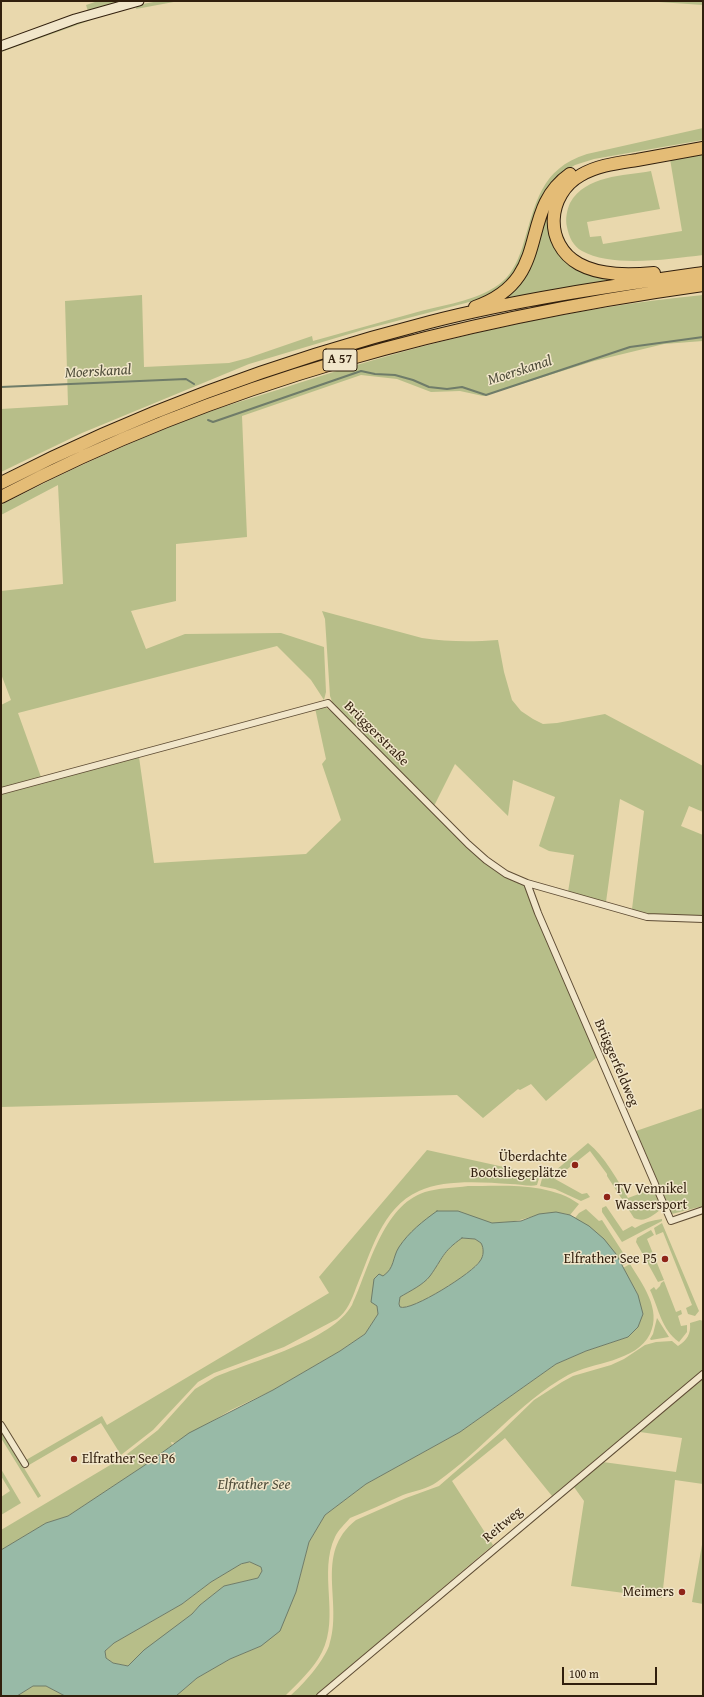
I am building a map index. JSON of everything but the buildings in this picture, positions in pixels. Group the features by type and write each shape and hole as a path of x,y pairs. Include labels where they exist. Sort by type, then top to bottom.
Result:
{"highway":[{"path":"431,322 493,300 510,287 518,278 528,258 541,214 549,196 562,180 570,174 595,164 703,144"},
{"path":"703,148 612,165 588,172 574,179 564,189 557,202 553,217 554,231 560,246 570,257 586,268 603,272 625,274 651,273 703,267"},
{"name":"A 57","path":"1,483 99,435 180,402 285,364 431,322 613,285 703,273"},
{"name":"A 57","path":"1,497 105,447 183,413 346,358 470,327 540,312 612,298 703,285"}],"main road":[{"path":"1,46 81,17 139,1"}],"street":[{"name":"Brüggerstraße","path":"1,791 328,703 486,860 506,874 527,883 647,917 703,919"},
{"name":"Brüggerfeldweg","path":"527,883 538,912 671,1221 703,1210"},
{"name":"Reitweg","path":"320,1696 703,1374"},
{"path":"1,1425 25,1464"}],"green space":[{"path":"98,1 123,1 88,11 86,5"},
{"path":"159,1 179,1 136,9 137,5"},
{"path":"644,1 703,1 703,5"},
{"path":"90,18 91,20 1,52 4,49"},
{"path":"703,128 703,140 594,159 575,165 562,173 549,186 520,265 504,287 477,300 366,329 249,364 82,433 1,472 1,409 68,405 65,301 142,295 144,367 229,363 312,336 313,341 485,293 503,281 510,273 520,255 532,215 542,189 559,169 571,160 587,154"},
{"path":"703,154 703,255 641,261 609,259 594,256 582,251 570,238 566,224 567,212 570,203 585,187 606,178 651,171 660,209 587,222 590,237 601,236 603,244 682,231 670,159"},
{"path":"554,201 567,258 627,277 496,301 502,296 541,221"},
{"path":"703,295 703,341 664,344 594,361 483,396 460,391 431,392 397,379 361,375 242,416 247,537 176,544 176,601 131,611 146,649 185,634 281,633 324,647 326,692 324,700 311,680 277,646 18,713 41,777 1,788 1,705 11,700 1,674 1,591 63,584 58,485 1,515 1,505 101,456 177,424 228,405 351,367 450,339 551,317 601,308"},
{"path":"322,611 422,638 460,641 498,640 504,672 512,700 521,711 533,719 543,724 557,723 605,714 703,766 703,812 689,806 681,826 703,835 703,916 657,916 632,909 644,811 620,799 606,902 568,892 574,855 549,851 539,846 555,797 513,780 508,816 455,764 434,806 333,704 330,696 325,619"},
{"path":"325,707 335,714 484,862 505,876 525,884 597,1057 546,1101 531,1084 520,1090 518,1089 483,1118 457,1095 1,1107 1,794 139,757 154,863 306,854 341,820 322,764 326,759 315,708"},
{"path":"703,1108 703,1206 672,1214 636,1131"},
{"path":"588,1143 600,1155 628,1198 655,1188 661,1201 660,1210 642,1220 634,1218 607,1174 590,1151 555,1179 582,1194 587,1193 590,1197 581,1201 555,1189 540,1186 543,1175 549,1176"},
{"path":"427,1150 540,1175 537,1185 534,1186 464,1182 429,1187 419,1191 395,1208 386,1220 373,1246 351,1301 344,1313 337,1319 284,1347 214,1373 198,1382 153,1430 121,1455 101,1423 29,1465 26,1460 102,1416 107,1425 329,1293 319,1277"},
{"path":"468,1186 511,1186 540,1189 567,1197 579,1204 570,1215 550,1213 503,1223 484,1222 458,1211 399,1248 390,1271 383,1276 377,1306 378,1314 365,1334 340,1351 273,1390 231,1410 175,1443 171,1442 172,1445 145,1465 68,1516 46,1523 1,1550 1,1530 122,1458 158,1430 195,1389 215,1377 269,1357 310,1339 342,1318 352,1305 371,1257 387,1224 398,1210 410,1199 425,1192"},
{"path":"606,1206 623,1231 632,1226 635,1228 651,1221 662,1219 662,1221 622,1242 602,1212 602,1208"},
{"path":"586,1209 599,1221 602,1220 629,1262 622,1266 616,1254 575,1218 579,1213"},
{"path":"662,1223 699,1311 695,1316 688,1314 686,1308 692,1305 663,1232 656,1235 654,1228"},
{"path":"651,1230 654,1235 647,1239 664,1280 658,1282 636,1242 637,1238"},
{"path":"462,1238 475,1239 481,1243 483,1252 480,1261 467,1274 429,1298 406,1307 400,1307 400,1297 424,1282 430,1276 447,1251"},
{"path":"630,1264 645,1288 654,1315 650,1334 643,1343 635,1350 624,1356 568,1375 550,1386 517,1413 470,1456 437,1482 350,1518 340,1529 335,1537 330,1551 328,1565 330,1609 327,1638 322,1652 315,1664 285,1696 176,1696 197,1678 230,1659 261,1646 296,1592 309,1542 325,1515 366,1484 460,1432 556,1364 586,1351 628,1337 638,1295 623,1268"},
{"path":"664,1281 676,1312 681,1310 682,1314 678,1316 681,1326 687,1325 687,1332 679,1342 664,1325 650,1290 654,1287 656,1290"},
{"path":"657,1318 669,1337 651,1340 650,1339 653,1334"},
{"path":"700,1320 703,1321 703,1370 552,1496 505,1438 452,1481 493,1545 315,1696 290,1696 312,1673 329,1646 333,1629 334,1613 332,1579 336,1548 343,1533 356,1520 406,1498 439,1486 501,1432 534,1400 562,1382 573,1376 611,1365 624,1359 645,1345 656,1342 672,1341 678,1346 688,1336 690,1323"},
{"path":"703,1379 703,1484 675,1480 662,1598 571,1586 584,1501 574,1487 603,1462 676,1472 682,1438 640,1432"},
{"path":"1,1430 41,1496 38,1498 1,1438"},
{"path":"1,1469 21,1503 1,1515 1,1497 10,1491 1,1476"},
{"path":"703,1539 703,1604 692,1602"},
{"path":"250,1562 261,1567 262,1571 258,1578 224,1586 128,1666 113,1663 106,1658 105,1651 114,1643 182,1604 211,1582 241,1564"},
{"path":"33,1686 46,1686 65,1696 17,1696"}],"water":[{"name":"Elfrather See","path":"437,1211 458,1211 492,1223 521,1221 539,1214 556,1212 570,1215 589,1226 604,1239 616,1254 638,1295 643,1314 638,1327 628,1337 586,1351 556,1364 460,1432 366,1484 325,1515 309,1542 296,1592 280,1631 261,1646 230,1659 197,1678 176,1696 65,1696 46,1686 33,1686 17,1696 1,1696 1,1550 46,1523 68,1516 145,1465 189,1433 273,1390 340,1351 365,1334 378,1314 377,1306 371,1302 374,1279 379,1274 383,1276 390,1270 399,1247 407,1236","holes":["462,1238 475,1239 481,1243 483,1252 480,1261 467,1274 429,1298 406,1307 400,1307 400,1297 424,1282 430,1276 447,1251","250,1562 261,1567 262,1571 258,1578 224,1586 200,1605 192,1614 144,1650 128,1666 113,1663 106,1658 105,1651 114,1643 182,1604 211,1582 241,1564"]}],"waterway":[{"name":"Moerskanal","path":"208,420 213,422 361,371 375,374 395,375 413,380 429,387 447,389 462,387 486,395 630,347 703,337"},
{"name":"Moerskanal","path":"1,387 186,379 194,384"}],"place":[{"name":"Überdachte Bootsliegeplätze","path":"575,1165"},
{"name":"TV Vennikel Wassersport","path":"607,1197"},
{"name":"Elfrather See P5","path":"665,1259"},
{"name":"Elfrather See P6","path":"74,1459"},
{"name":"Meimers","path":"682,1592"}]}
